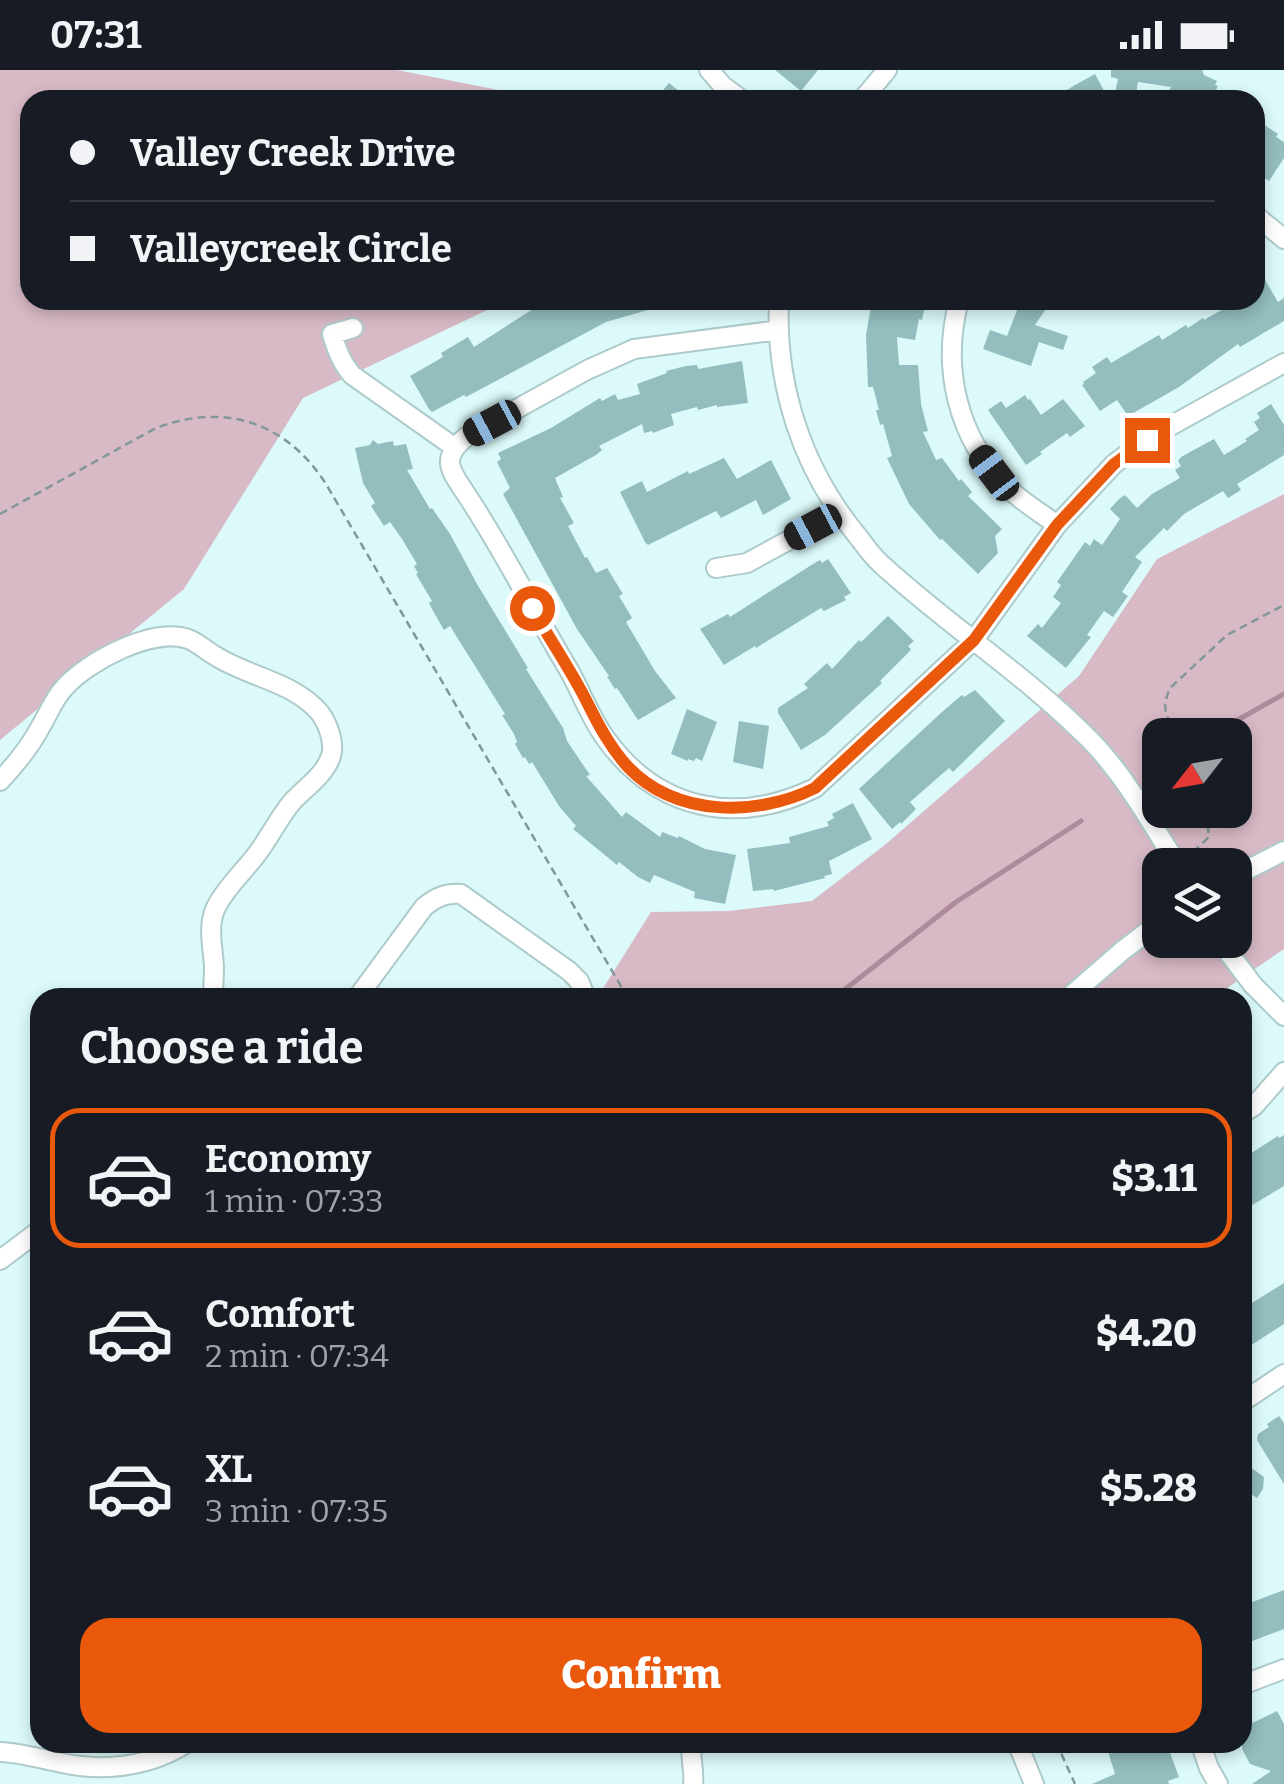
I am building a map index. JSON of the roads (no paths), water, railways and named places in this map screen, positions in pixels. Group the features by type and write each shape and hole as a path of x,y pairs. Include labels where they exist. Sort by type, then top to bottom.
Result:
{"street":[{"path":"709,70 728,90"},
{"path":"870,90 887,70"},
{"path":"1265,222 1284,239"},
{"path":"780,310 785,385 796,426 811,465 839,513 878,561 1029,684 1093,742 1174,848"},
{"path":"957,310 952,336 952,376 970,437 1009,489 1057,525"},
{"path":"353,328 332,334 340,360 352,376 452,452"},
{"path":"779,330 634,348 466,437 452,452 451,472 605,738 640,778 682,800 715,808 746,808 786,800 815,788 974,640 1057,525 1114,464 1147,440 1284,363"},
{"path":"716,568 747,563 839,513"},
{"path":"0,781 18,762 58,696 76,676 109,655 162,637 192,640 240,670 277,682 318,710 331,740 330,759 293,800 217,906 210,938 213,988"},
{"path":"1252,867 1284,851"},
{"path":"364,988 424,907 433,899 461,894 569,971 582,988"},
{"path":"1079,988 1142,936"},
{"path":"1232,958 1284,1016"},
{"path":"1252,1107 1284,1072"},
{"path":"0,1260 30,1238"},
{"path":"1252,1395 1284,1374"},
{"path":"1252,1681 1284,1669"},
{"path":"0,1752 81,1766 145,1763 171,1753"},
{"path":"691,1753 694,1784"},
{"path":"1021,1753 1034,1784"},
{"path":"1204,1753 1218,1784"}],"waterway":[{"path":"1241,718 1284,694"},
{"path":"847,988 956,902 1081,821"}]}
